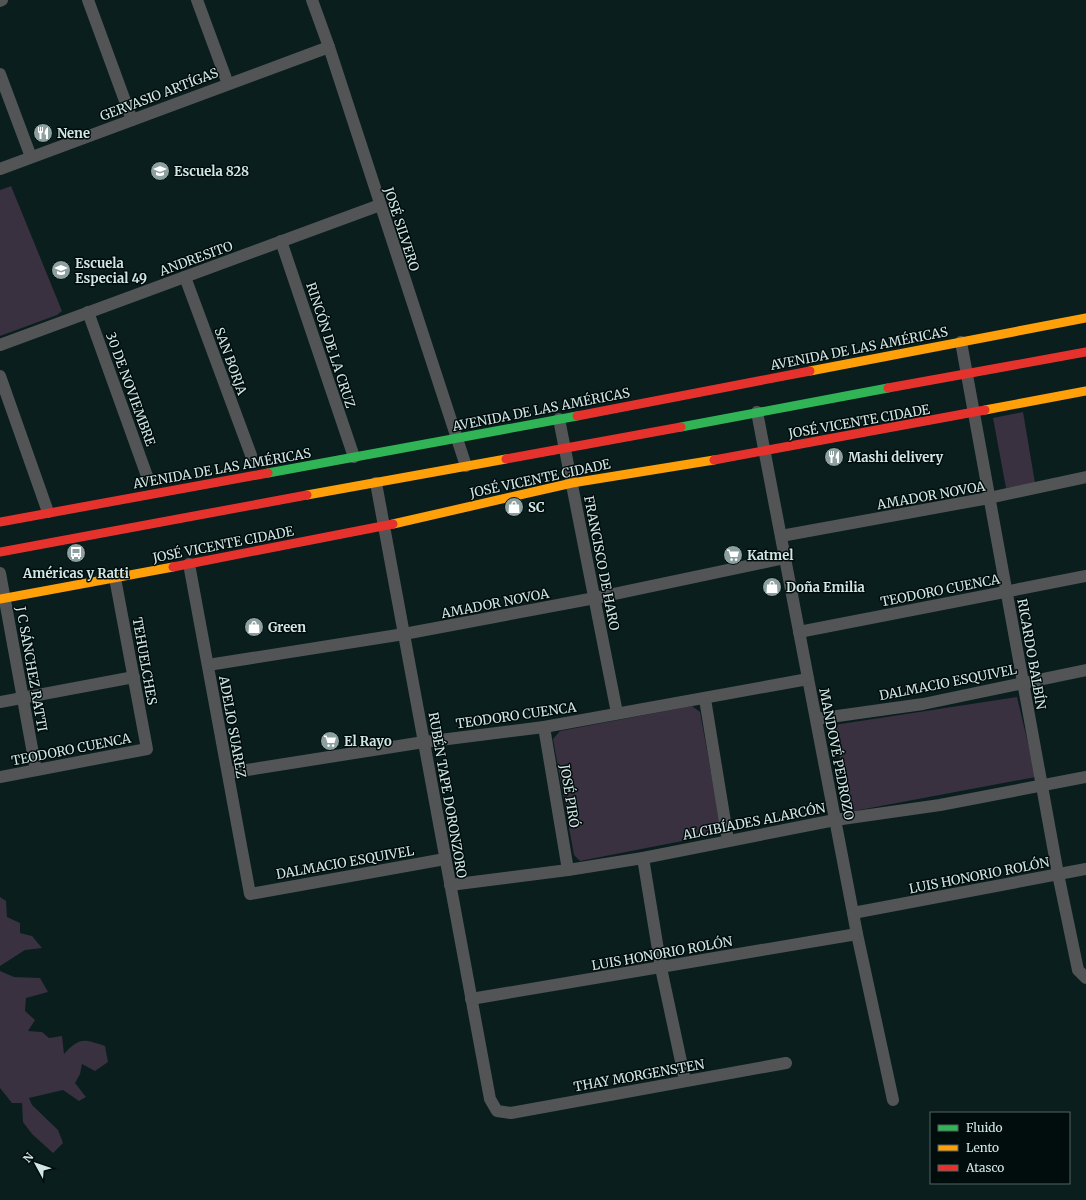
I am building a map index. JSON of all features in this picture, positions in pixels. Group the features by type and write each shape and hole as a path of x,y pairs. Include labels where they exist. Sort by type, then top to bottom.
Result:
{"main road":[{"name":"AVENIDA DE LAS AMÉRICAS","path":"0,522 48,512 456,439 1086,318"},
{"path":"0,552 1086,352"},
{"name":"JOSÉ VICENTE CIDADE","path":"2,599 384,526 572,483 764,451 1086,391"}],"street":[{"path":"88,0 132,120"},
{"path":"197,0 228,84"},
{"name":"JOSÉ SILVERO","path":"312,0 329,47 466,466"},
{"name":"GERVASIO ARTÍGAS","path":"0,169 329,47"},
{"path":"0,74 31,157"},
{"name":"ANDRESITO","path":"0,345 380,206"},
{"name":"RINCÓN DE LA CRUZ","path":"281,241 354,457"},
{"name":"SAN BORJA","path":"185,277 250,455"},
{"name":"30 DE NOVIEMBRE","path":"88,312 146,476"},
{"name":"RICARDO BALBÍN","path":"961,342 1058,874 1082,974"},
{"path":"0,376 48,512"},
{"name":"MANDOVÉ PEDROZO","path":"757,412 857,934 892,1100"},
{"name":"FRANCISCO DE HARO","path":"559,419 617,714"},
{"name":"AMADOR NOVOA","path":"781,536 989,498 1086,478"},
{"name":"RUBÉN TAPE DORONZORO","path":"376,483 490,1099 497,1111"},
{"name":"AMADOR NOVOA","path":"208,664 404,634 595,598 785,558"},
{"name":"ADELIO SUAREZ","path":"189,564 250,894"},
{"name":"J C SÁNCHEZ RATTI","path":"0,573 2,599 23,698 36,770"},
{"name":"TEODORO CUENCA","path":"799,632 1086,576"},
{"name":"TEHUELCHES","path":"115,578 147,749"},
{"name":"DALMACIO ESQUIVEL","path":"816,719 923,704 1086,670"},
{"path":"0,702 134,677"},
{"name":"TEODORO CUENCA","path":"228,773 424,742 544,727 705,699 808,679"},
{"path":"705,699 728,840"},
{"name":"JOSÉ PIRÓ","path":"544,727 568,870"},
{"name":"TEODORO CUENCA","path":"0,776 147,749"},
{"name":"ALCIBÍADES ALARCÓN","path":"450,885 568,870 643,858 835,820 940,805 1042,787 1086,777"},
{"path":"643,858 661,968 685,1080"},
{"name":"DALMACIO ESQUIVEL","path":"250,894 445,859"},
{"name":"LUIS HONORIO ROLÓN","path":"853,913 1086,869"},
{"name":"LUIS HONORIO ROLÓN","path":"471,999 857,934"},
{"name":"THAY MORGENSTEN","path":"497,1111 511,1113 685,1080 786,1063"}],"shaded area":[{"path":"11,186 62,311 57,315 0,336 0,190"},
{"path":"1023,412 1035,483 1006,488 993,418"},
{"path":"1017,697 1036,777 849,812 834,725"},
{"path":"692,706 700,712 721,827 713,835 580,861 574,855 553,739 560,731"},
{"path":"0,897 6,901 7,917 20,923 20,933 32,936 42,948 25,950 0,966"},
{"path":"0,971 14,977 40,978 48,992 26,998 25,1011 35,1020 28,1031 42,1032 49,1038 62,1036 64,1054 69,1048 82,1041 105,1046 108,1062 95,1071 82,1064 80,1074 75,1083 86,1097 79,1101 63,1090 29,1098 32,1105 58,1130 63,1143 53,1153 32,1134 23,1122 22,1103 12,1103 0,1088"}],"traffic: fast":[{"path":"681,427 888,388"},
{"path":"268,473 577,416"}],"traffic: slow":[{"path":"810,371 1086,318"},
{"path":"985,410 1086,391"},
{"path":"307,495 506,459"},
{"path":"393,524 572,483 714,460"},
{"path":"0,599 173,567"}],"traffic: jam":[{"path":"888,388 1086,352"},
{"path":"577,416 810,371"},
{"path":"714,460 985,410"},
{"path":"506,459 681,427"},
{"path":"0,522 268,473"},
{"path":"0,552 307,495"},
{"path":"173,567 393,524"}],"place":[{"name":"Nene","path":"43,133"},
{"name":"Escuela 828","path":"160,171"},
{"name":"Escuela Especial 49","path":"61,270"},
{"name":"Mashi delivery","path":"834,457"},
{"name":"SC","path":"514,507"},
{"name":"Américas y Ratti","path":"76,553"},
{"name":"Katmel","path":"733,555"},
{"name":"Doña Emilia","path":"772,587"},
{"name":"Green","path":"254,627"},
{"name":"El Rayo","path":"330,741"}]}
